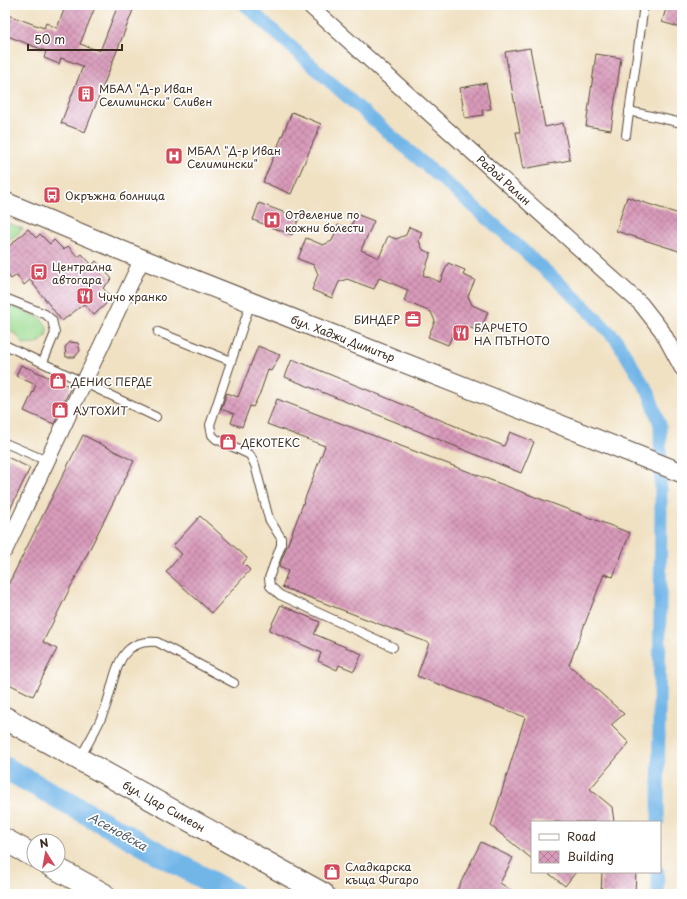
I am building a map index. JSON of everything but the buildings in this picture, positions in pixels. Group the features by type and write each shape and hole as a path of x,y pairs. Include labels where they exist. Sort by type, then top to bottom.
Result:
{"main road":[{"name":"бул. Цар Симеон","path":"5,718 323,894"},
{"path":"5,840 26,852"},
{"path":"65,873 103,894"}],"street":[{"name":"Радой Ралин","path":"310,5 641,304 662,331 682,368"},
{"name":"бул. Хаджи Димитър","path":"5,202 142,259 682,473"},
{"path":"5,550 142,259"}],"lane":[{"path":"626,135 644,5"},
{"path":"629,111 682,123"},
{"path":"5,298 45,314 55,324 55,333 43,362"},
{"path":"251,302 211,420 210,429 216,439 250,455 255,465 269,519 280,534 282,541 269,578 270,586 280,595 394,647"},
{"path":"158,332 231,361"},
{"path":"5,345 156,417"},
{"path":"5,443 47,461"},
{"path":"80,759 106,707 115,669 126,652 134,645 145,641 157,642 234,683"}],"green space":[{"path":"5,222 23,229 5,244"},
{"path":"5,304 28,312 41,319 47,328 45,337 41,341 31,345 24,344 16,334 5,329"}],"waterway":[{"path":"245,5 356,105 503,232 579,301 616,339 649,393 660,425 661,505 658,821"},
{"name":"Асеновска","path":"5,768 232,894"},
{"path":"658,873 658,894"}],"place":[{"name":"МБАЛ \"Д-р Иван Селимински\" Сливен","path":"86,94"},
{"name":"МБАЛ \"Д-р Иван Селимински\"","path":"174,156"},
{"name":"Окръжна болница","path":"52,195"},
{"name":"Отделение по кожни болести","path":"272,220"},
{"name":"Централна автогара","path":"39,272"},
{"name":"Чичо хранко","path":"85,296"},
{"name":"БИНДЕР","path":"413,319"},
{"name":"БАРЧЕТО НА ПЪТНОТО","path":"461,333"},
{"name":"ДЕНИС ПЕРДЕ","path":"58,381"},
{"name":"АУТОХИТ","path":"60,410"},
{"name":"ДЕКОТЕКС","path":"228,442"},
{"name":"Сладкарска къща Фигаро","path":"332,872"}]}
